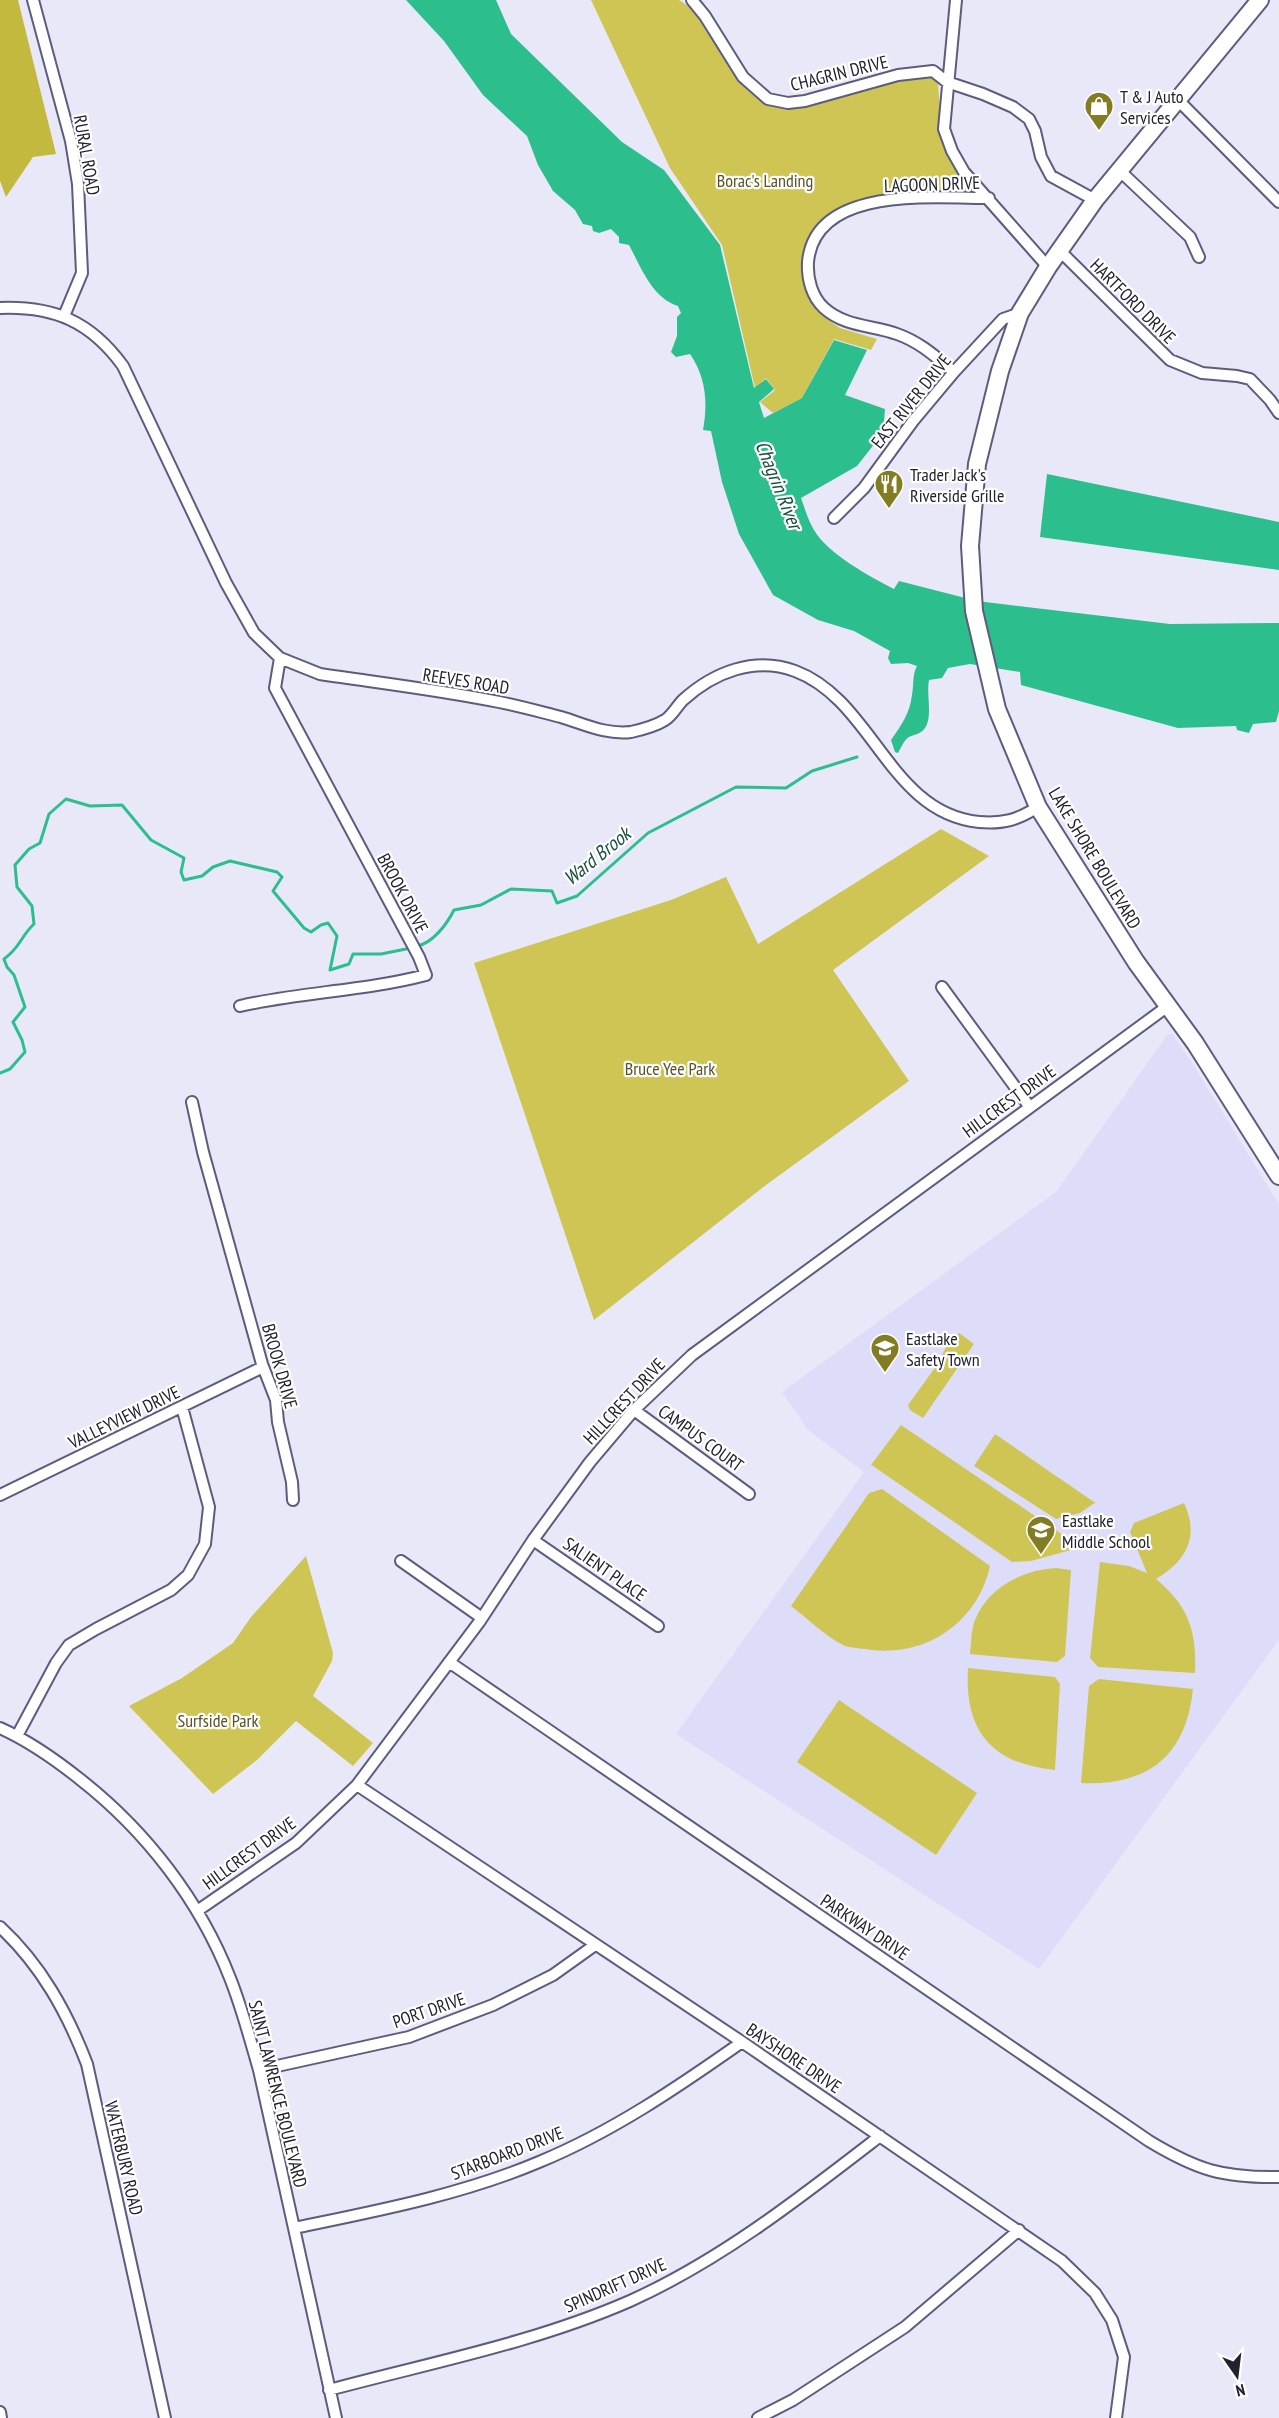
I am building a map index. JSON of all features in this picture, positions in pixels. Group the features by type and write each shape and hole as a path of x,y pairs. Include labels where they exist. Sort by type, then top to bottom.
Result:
{"main road":[{"name":"LAKE SHORE BOULEVARD","path":"1260,0 1095,200 1059,250 1020,313 1000,371 977,464 970,546 974,610 997,709 1038,807 1136,962 1195,1043 1279,1176"}],"street":[{"name":"RURAL ROAD","path":"33,0 71,141 78,184 82,273 64,316"},
{"name":"CHAGRIN DRIVE","path":"692,0 705,16 743,77 768,99 788,103 806,101 898,75 933,70 947,82"},
{"path":"956,0 944,129 952,151 964,172 989,198"},
{"path":"947,82 1003,103 1029,119 1035,131 1044,166 1051,176 1095,200"},
{"path":"1178,100 1279,202"},
{"path":"1120,171 1190,237 1198,257"},
{"name":"LAGOON DRIVE","path":"954,372 920,344 895,333 843,320 824,308 813,293 807,272 809,252 816,237 826,224 846,212 891,198 989,198 1048,267"},
{"name":"HARTFORD DRIVE","path":"1059,250 1170,360 1202,373 1250,379 1279,413"},
{"name":"REEVES ROAD","path":"0,308 30,308 64,316 89,329 109,347 123,366 226,584 254,633 280,658 320,674 499,702 561,717 601,731 631,732 665,720 683,701 706,683 730,670 761,664 783,668 822,685 846,709 898,775 927,803 946,814 963,820 988,823 1016,820 1038,807"},
{"name":"EAST RIVER DRIVE","path":"834,518 864,488 912,421 954,372 1003,319 1020,313"},
{"name":"BROOK DRIVE","path":"240,1006 370,987 426,975 419,957 275,688 280,658"},
{"path":"942,987 1029,1107"},
{"name":"HILLCREST DRIVE","path":"197,1911 296,1843 357,1785 482,1618 533,1540 590,1462 634,1410 692,1355 1168,1006"},
{"name":"BROOK DRIVE","path":"192,1102 203,1152 263,1367 276,1400 293,1500"},
{"name":"VALLEYVIEW DRIVE","path":"0,1496 263,1367"},
{"path":"17,1736 56,1663 69,1645 171,1590 188,1575 205,1544 209,1506 182,1407"},
{"name":"CAMPUS COURT","path":"634,1410 749,1494"},
{"name":"SALIENT PLACE","path":"533,1540 657,1626"},
{"path":"401,1560 482,1618"},
{"name":"PARKWAY DRIVE","path":"449,1662 1149,2141 1183,2162 1218,2174 1279,2177"},
{"name":"SAINT LAWRENCE BOULEVARD","path":"0,1728 17,1736 62,1765 105,1799 137,1831 165,1864 197,1911 230,1977 259,2070 336,2418"},
{"name":"BAYSHORE DRIVE","path":"357,1785 742,2042 1062,2261 1095,2293 1112,2319 1124,2357 1116,2418"},
{"name":"WATERBURY ROAD","path":"0,1928 44,1977 74,2031 87,2064 165,2418"},
{"name":"PORT DRIVE","path":"259,2070 409,2037 493,2006 553,1975 595,1945"},
{"name":"STARBOARD DRIVE","path":"294,2228 442,2195 538,2163 608,2130 682,2084 742,2042"},
{"name":"SPINDRIFT DRIVE","path":"329,2390 542,2334 630,2301 702,2262 771,2219 879,2136"},
{"path":"758,2418 793,2400 905,2327 1019,2230"},
{"path":"0,2412 1,2418"}],"shaded area":[{"path":"0,0 18,0 56,154 33,157 6,197 0,181"},
{"name":"Eastlake Middle School","path":"1168,1034 1172,1034 1191,1061 1279,1204 1279,1640 1039,1969 676,1734 864,1472 808,1430 782,1392 1056,1192"}],"green space":[{"name":"Borac's Landing","path":"591,0 679,0 713,31 766,102 780,108 800,106 910,78 928,76 938,81 941,133 970,185 970,191 965,195 875,197 811,239 803,254 802,276 810,299 824,317 840,328 877,339 871,350 834,339 802,398 773,413 760,402 775,390 766,378 755,388 722,245 670,168"},
{"name":"Bruce Yee Park","path":"941,829 989,856 833,970 909,1081 766,1185 594,1320 474,963 671,900 726,877 758,944"},
{"path":"959,1333 974,1344 923,1418 910,1410 908,1405 937,1365 945,1349"},
{"path":"901,1425 1066,1537 1071,1550 1031,1561 1012,1562 871,1465"},
{"path":"995,1434 1096,1502 1080,1513 1056,1519 974,1466"},
{"path":"882,1489 990,1566 983,1587 973,1605 945,1633 908,1648 887,1651 843,1645 791,1606 869,1493"},
{"path":"1184,1503 1191,1527 1187,1547 1175,1564 1156,1579 1176,1599 1189,1621 1194,1645 1195,1673 1098,1667 1090,1658 1100,1562 1129,1566 1147,1573 1130,1532 1134,1523"},
{"name":"Surfside Park","path":"306,1556 333,1653 332,1661 313,1696 373,1743 353,1766 296,1721 257,1760 213,1794 129,1706 182,1678 233,1643 251,1617"},
{"path":"1056,1568 1071,1570 1065,1656 1057,1662 970,1654 973,1626 978,1613 995,1592 1017,1577"},
{"path":"968,1668 1055,1677 1060,1684 1055,1770 1014,1760 999,1752 986,1740 971,1710"},
{"path":"1099,1679 1193,1689 1189,1713 1182,1733 1159,1763 1144,1773 1125,1779 1104,1783 1081,1783 1089,1686"},
{"path":"839,1700 977,1793 936,1855 797,1762"}],"water":[{"name":"Chagrin River","path":"406,0 496,0 511,34 622,142 664,170 720,245 754,388 766,379 774,389 759,402 764,418 802,398 834,340 867,350 845,395 885,409 883,433 857,466 801,498 814,530 829,548 850,564 894,589 899,581 977,601 1170,624 1279,623 1279,711 1276,722 1253,724 1249,733 1237,730 1236,726 1178,728 1021,685 1020,672 970,664 948,668 942,678 929,680 929,711 925,728 922,732 907,738 898,753 895,752 891,740 909,708 917,666 908,663 891,664 888,658 890,651 854,631 818,620 773,595 739,534 722,482 711,431 703,430 705,400 699,372 690,354 676,357 671,352 677,336 677,317 681,313 678,306 669,302 654,289 629,245 619,243 619,237 611,229 599,233 593,231 592,226 583,224 575,210 553,191 538,165 527,136 483,95 444,41"},
{"path":"1047,474 1279,522 1279,570 1040,537"}],"waterway":[{"name":"Ward Brook","path":"417,946 434,937 454,910 481,905 511,889 552,891 557,903 577,896 648,833 736,787 786,788 812,771 857,757"},
{"name":"Ward Brook","path":"0,1073 10,1069 25,1052 13,1022 25,1007 14,975 4,959 34,924 32,906 17,887 15,865 29,849 40,843 49,814 66,799 90,806 122,805 151,840 184,858 181,872 184,880 202,876 213,867 230,861 277,872 282,877 273,891 304,928 311,932 328,923 337,936 330,970 349,964 353,954 381,954 411,948"}],"place":[{"name":"T & J Auto Services","path":"1099,132"},
{"name":"Trader Jack's Riverside Grille","path":"889,510"},
{"name":"Eastlake Safety Town","path":"885,1374"},
{"name":"Eastlake Middle School","path":"1041,1556"}]}
